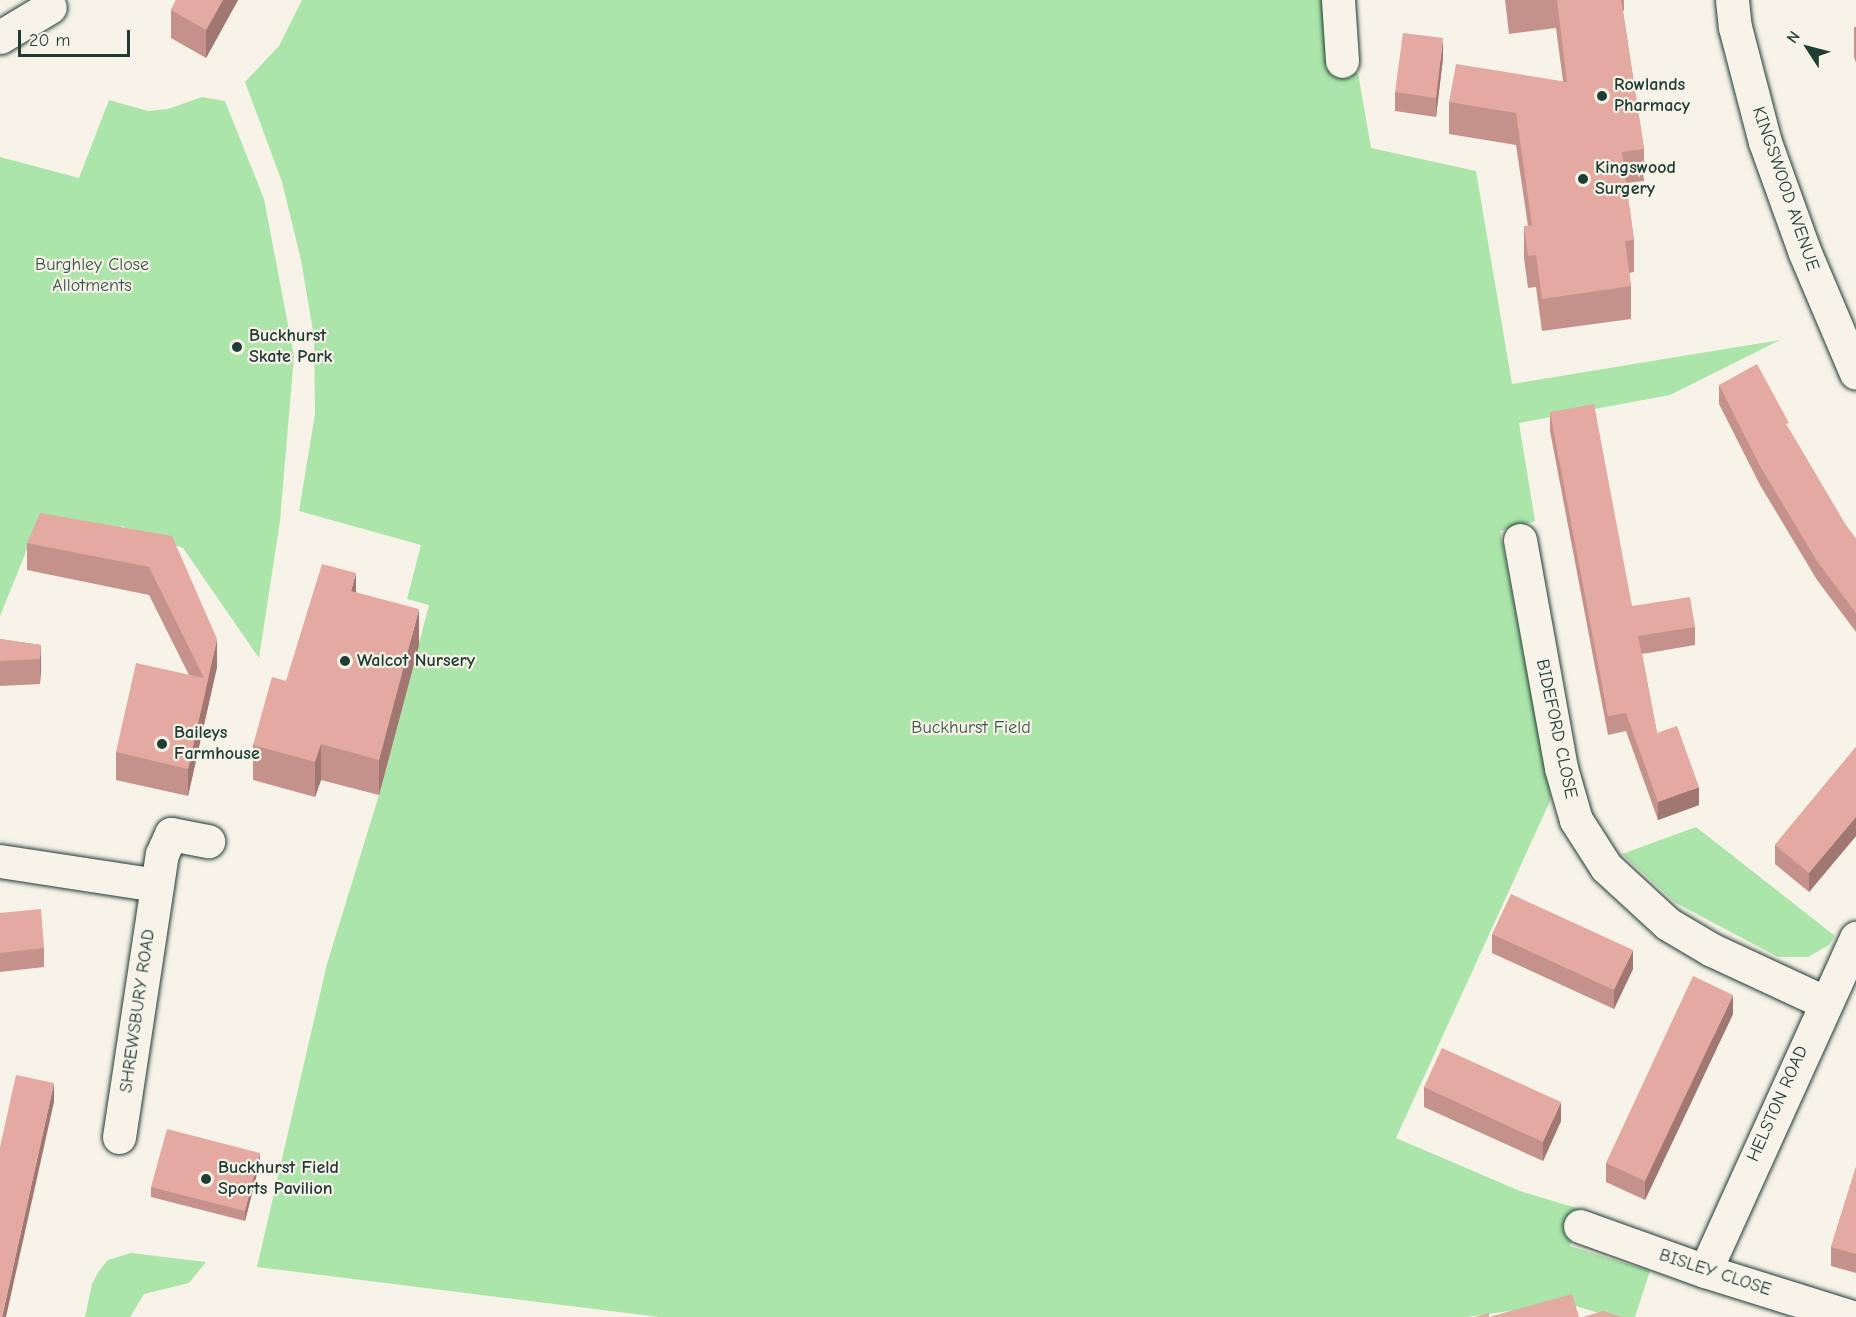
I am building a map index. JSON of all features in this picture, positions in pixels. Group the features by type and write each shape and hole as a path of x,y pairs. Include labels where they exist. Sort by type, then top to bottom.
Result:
{"street":[{"path":"1338,0 1342,61"},
{"name":"KINGSWOOD AVENUE","path":"1732,0 1735,27 1765,142 1805,253 1856,373"},
{"path":"0,37 50,7"},
{"name":"BIDEFORD CLOSE","path":"1520,540 1560,768 1576,820 1606,867 1668,924 1712,950 1824,1002"},
{"name":"SHREWSBURY ROAD","path":"120,1137 156,885 169,835 208,841"},
{"path":"0,861 156,885"},
{"name":"HELSTON ROAD","path":"1704,1271 1824,1002 1856,938"},
{"name":"BISLEY CLOSE","path":"1580,1226 1704,1271 1852,1317"}],"green space":[{"name":"Buckhurst Field","path":"302,0 1323,0 1331,71 1358,73 1371,148 1476,171 1512,384 1780,340 1670,395 1519,423 1535,521 1500,531 1551,799 1396,1138 1520,1191 1583,1210 1570,1246 1650,1271 1635,1317 1612,1317 1566,1303 1467,1317 659,1317 257,1267 327,964 379,795 429,605 407,599 421,545 299,511 315,414 314,337 301,260 282,182 245,82 279,46"},
{"name":"Burghley Close Allotments","path":"202,97 225,101 264,199 294,356 280,521 259,658 183,548 121,526 117,552 32,537 0,616 0,157 79,178 109,100 148,111 168,109"},
{"path":"1696,827 1835,936 1829,945 1808,957 1778,957 1676,903 1622,854"},
{"path":"131,1253 206,1262 189,1283 144,1294 130,1317 85,1317 92,1284 99,1271 108,1260"}],"building":[{"path":"176,0 223,0 206,30 171,10"},
{"name":"Kingswood Surgery","path":"1557,0 1621,0 1644,149 1622,152 1634,240 1625,241 1631,286 1542,299 1536,255 1528,256 1524,226 1532,225 1516,113 1449,102 1456,64 1567,82"},
{"path":"1403,33 1443,38 1436,98 1395,92"},
{"path":"1757,364 1789,423 1786,424 1856,539 1856,613 1817,561 1760,466 1719,385"},
{"path":"1594,404 1632,606 1690,597 1695,627 1638,636 1657,733 1677,726 1699,787 1658,802 1626,713 1608,716 1550,412"},
{"path":"40,513 172,536 217,639 188,769 116,752 136,663 204,678 149,567 27,543"},
{"path":"322,564 356,573 351,591 419,609 379,760 321,744 315,762 253,745 272,677 286,681"},
{"path":"0,639 41,645 40,659 0,661"},
{"path":"1856,747 1856,817 1809,873 1775,845"},
{"path":"1511,894 1633,950 1614,990 1492,934"},
{"path":"41,909 44,948 0,953 0,913"},
{"path":"1693,976 1733,995 1645,1181 1606,1163"},
{"path":"1442,1048 1561,1102 1543,1142 1424,1087"},
{"path":"16,1075 54,1083 2,1317 0,1317 0,1147"},
{"name":"Buckhurst Field Sports Pavilion","path":"167,1129 260,1153 245,1211 151,1187"},
{"path":"1856,1167 1856,1254 1831,1247"},
{"path":"1572,1294 1579,1317 1489,1317"},
{"path":"1603,1311 1622,1317 1583,1317"},
{"path":"1489,1313 1489,1317 1475,1317"}],"place":[{"name":"Rowlands Pharmacy","path":"1602,96"},
{"name":"Kingswood Surgery","path":"1583,179"},
{"name":"Buckhurst Skate Park","path":"237,347"},
{"name":"Walcot Nursery","path":"345,661"},
{"name":"Baileys Farmhouse","path":"162,744"},
{"name":"Buckhurst Field Sports Pavilion","path":"206,1179"}]}
